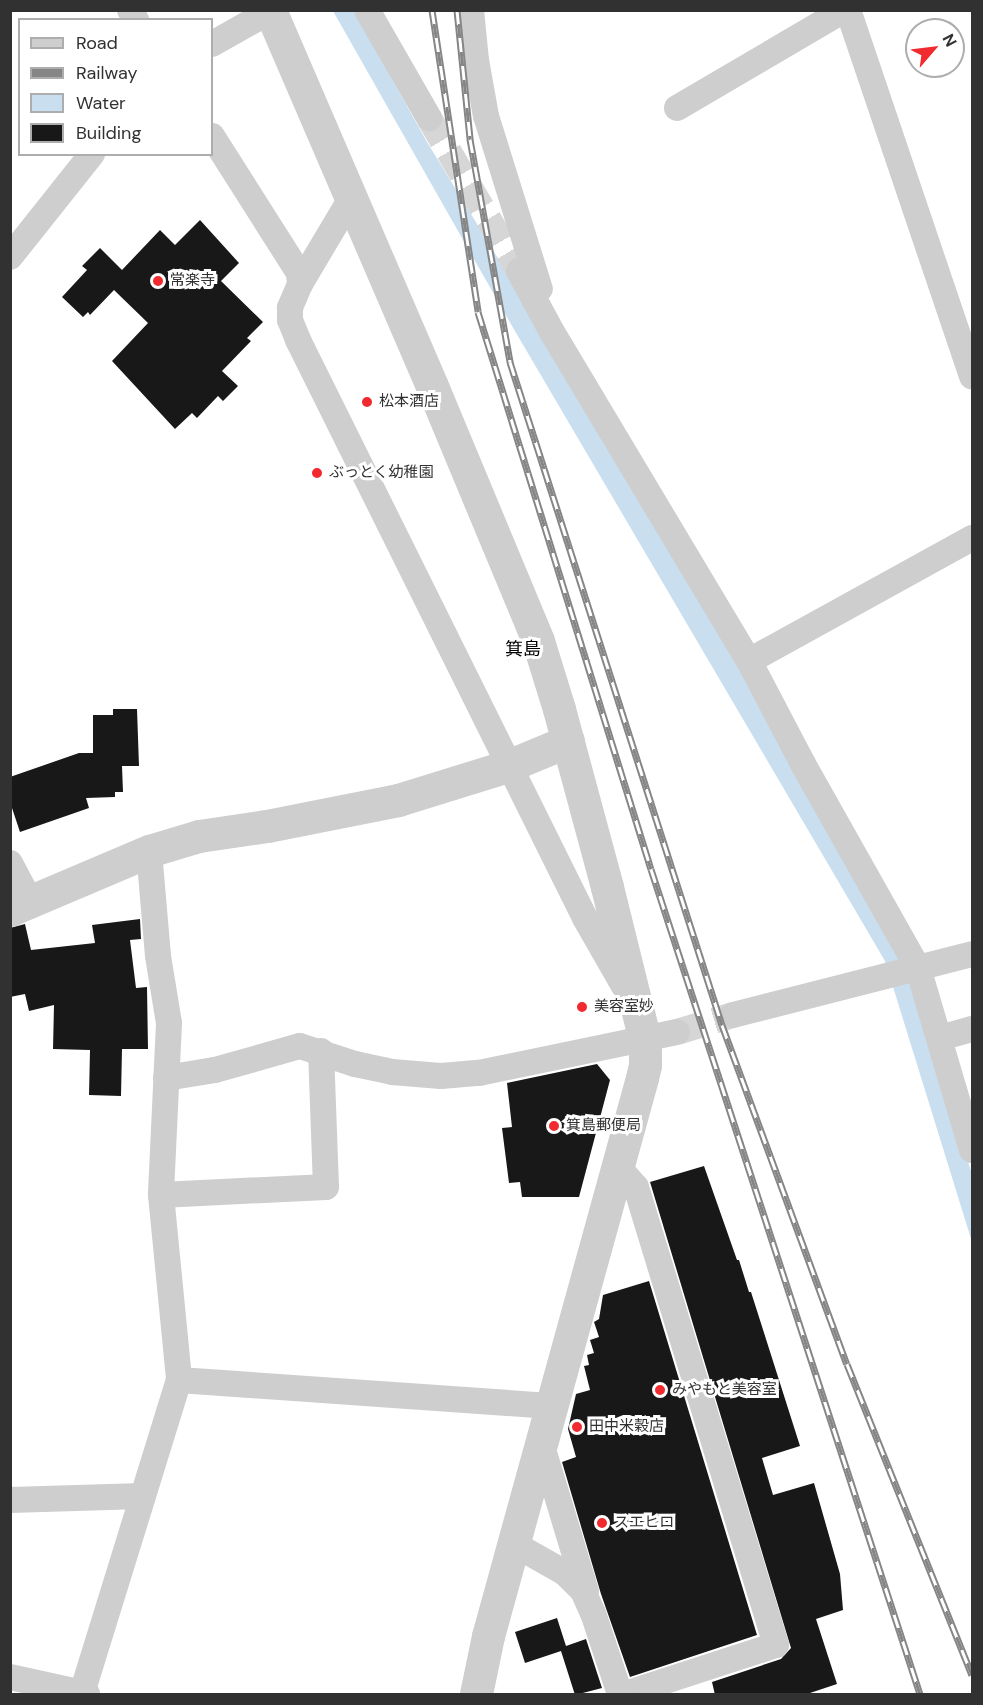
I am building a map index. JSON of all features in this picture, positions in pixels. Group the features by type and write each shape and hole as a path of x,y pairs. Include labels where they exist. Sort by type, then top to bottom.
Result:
{"street":[{"path":"367,10 429,118"},
{"path":"471,10 476,60 486,116 552,332"},
{"path":"677,108 846,10 972,377"},
{"path":"213,43 271,11 538,641 568,741 642,1028 645,1065 488,1636 476,1695"},
{"path":"213,138 291,257 299,273 300,284"},
{"path":"10,257 90,156"},
{"path":"351,198 300,284 290,308 290,320 508,766 642,1028"},
{"path":"519,271 552,332 749,661 803,764 918,968 972,1150"},
{"path":"749,661 972,538"},
{"path":"10,863 20,906 149,851 199,836 267,826 398,800 508,766 568,741"},
{"path":"10,1677 84,1694 179,1380 161,1195 169,1023 158,956 149,851"},
{"path":"733,1015 972,954"},
{"path":"166,1078 215,1070 300,1046 355,1064 392,1072 441,1076 514,1068 642,1028 677,1032"},
{"path":"940,1038 972,1029"},
{"path":"161,1195 326,1188 321,1051"},
{"path":"618,1168 636,1187 776,1645 625,1695"},
{"path":"179,1380 553,1406"},
{"path":"542,1446 620,1695"},
{"path":"10,1500 143,1496"},
{"path":"514,1545 565,1573 583,1590 589,1601"}],"water":[{"path":"333,11 354,11 427,142 543,332 752,688 894,937 972,1174 972,1242 885,961 512,326"}],"building":[{"path":"200,220 239,263 221,281 263,322 247,338 251,341 222,371 238,386 223,401 218,396 197,418 192,413 175,429 112,361 148,323 114,290 90,315 88,312 83,317 62,297 87,270 82,266 100,248 122,270 160,230 175,245"},
{"path":"113,709 137,709 139,766 122,766 123,792 115,792 115,797 86,798 89,808 20,832 10,802 10,777 79,753 93,753 93,715 113,715"},
{"path":"140,919 141,939 130,940 136,988 147,987 148,1049 122,1049 121,1096 89,1095 90,1050 53,1049 54,1005 29,1011 25,994 10,997 10,928 25,924 31,950 95,943 92,925"},
{"path":"597,1064 610,1080 579,1197 522,1197 520,1182 509,1183 502,1128 512,1127 507,1083"},
{"path":"704,1166 737,1260 739,1260 749,1292 751,1292 800,1446 762,1458 773,1495 814,1483 840,1574 843,1610 816,1619 837,1684 804,1695 715,1695 712,1682 781,1659 791,1648 650,1182"},
{"path":"649,1281 757,1635 630,1677 601,1594 562,1462 576,1457 568,1429 576,1394 590,1390 584,1366 589,1365 587,1355 594,1353 590,1340 599,1337 594,1322 599,1319 603,1295"},
{"path":"557,1618 566,1646 586,1639 602,1688 575,1695 561,1651 525,1663 515,1632"}],"tunnel":[{"path":"429,118 519,271"},
{"path":"677,1032 733,1015"}],"railway":[{"path":"432,10 478,312 651,869 920,1694"},
{"path":"457,10 470,139 510,362 722,1025 847,1364 972,1675"}],"place":[{"name":"常楽寺","path":"158,281"},
{"name":"松本酒店","path":"367,402"},
{"name":"ぶっとく幼稚園","path":"317,473"},
{"name":"美容室妙","path":"582,1007"},
{"name":"箕島郵便局","path":"554,1126"},
{"name":"みやもと美容室","path":"660,1390"},
{"name":"田中米穀店","path":"577,1427"},
{"name":"スエヒロ","path":"602,1523"}],"district":[{"name":"箕島","path":"523,649"}]}
